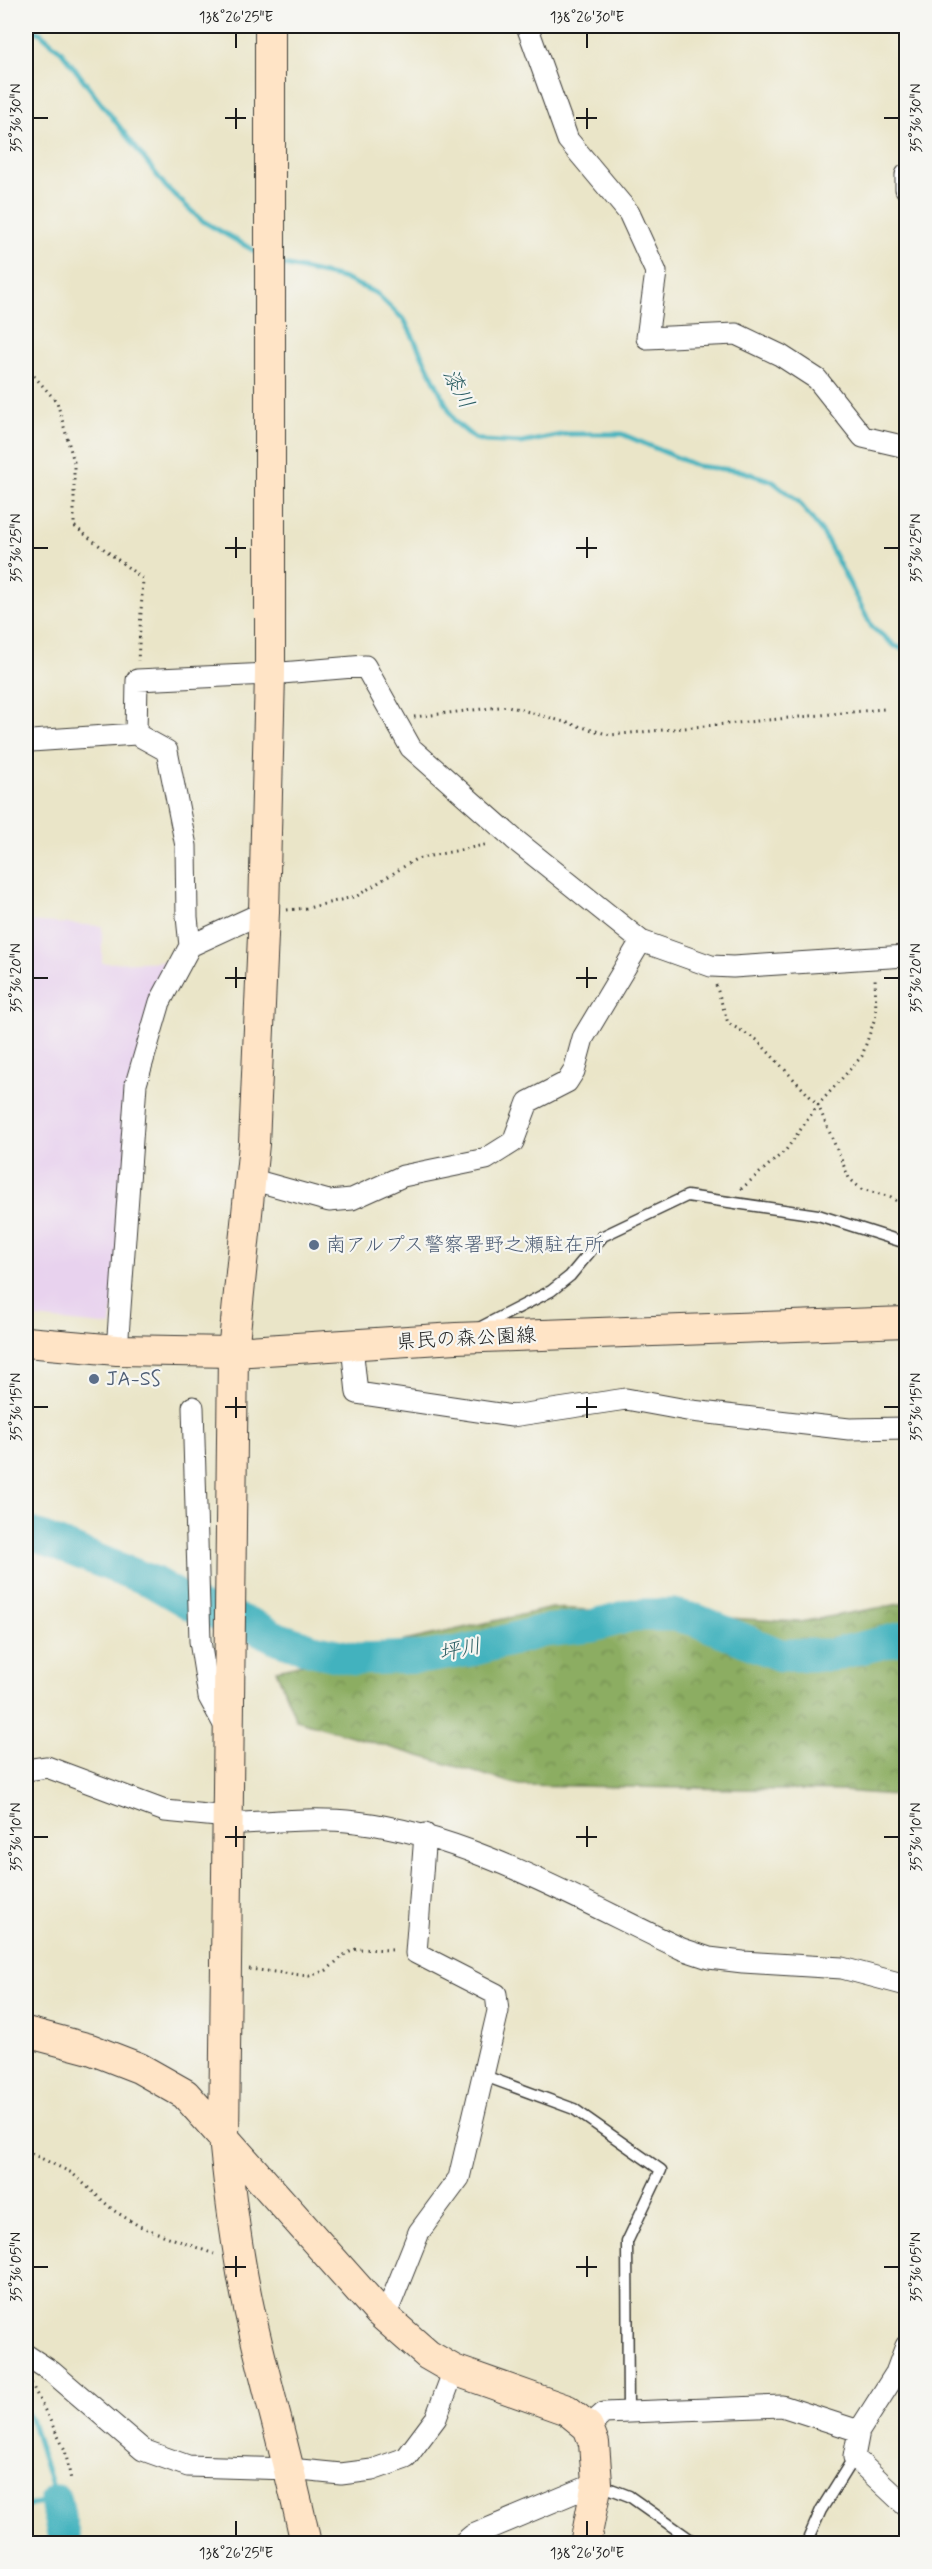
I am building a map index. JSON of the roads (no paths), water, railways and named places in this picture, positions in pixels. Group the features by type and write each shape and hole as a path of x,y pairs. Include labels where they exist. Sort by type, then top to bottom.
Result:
{"street":[{"path":"270,26 270,674 264,912 250,1179 233,1352 224,2138 232,2212 250,2313 290,2469 306,2544"},
{"path":"527,26 568,140 629,213 656,272 647,338 736,334 780,355 817,379 863,437 906,447"},
{"path":"906,175 906,189"},
{"path":"136,734 137,680 270,674 365,666 411,748 514,839 641,941 711,966 733,967 906,956"},
{"path":"26,739 31,741 136,734 168,751 186,846 187,917 190,946 160,1002 136,1084 117,1350"},
{"path":"190,946 264,912"},
{"path":"250,1179 329,1201 352,1199 403,1176 486,1159 513,1142 528,1102 567,1082 574,1071 583,1038 641,941"},
{"name":"県民の森公園線","path":"26,1342 117,1350 233,1352 456,1338 906,1322"},
{"path":"352,1346 357,1393 512,1416 626,1399 692,1412 849,1428 906,1428"},
{"path":"193,1407 200,1641 209,1697 229,1733"},
{"path":"26,1770 47,1767 165,1811 228,1820 356,1821 425,1834 464,1846 682,1949 709,1958 842,1968 906,1985"},
{"path":"385,2317 419,2232 459,2178 498,2011 496,1994 416,1953 425,1834"},
{"path":"26,2032 90,2049 139,2068 185,2094 385,2317 428,2355 454,2370 567,2410 588,2427 594,2443 597,2483 585,2544"},
{"path":"906,2346 896,2373 859,2431 854,2457 906,2506"},
{"path":"27,2356 52,2373 143,2450 188,2466 290,2469 341,2474 372,2470 406,2458 436,2418 454,2370"},
{"path":"588,2427 604,2413 782,2406 859,2431"},
{"path":"462,2544 473,2535 597,2483"}],"lane":[{"path":"456,1338 551,1291 570,1276 603,1236 687,1196 729,1200 818,1215 906,1243"},
{"path":"482,2075 574,2109 662,2169 627,2242 628,2411"},
{"path":"806,2544 821,2510 854,2457"},
{"path":"597,2483 629,2496 698,2544"}],"waterway":[{"name":"漆川","path":"26,28 40,33 61,51 166,187 201,220 260,254"},
{"name":"漆川","path":"279,264 342,278 376,293 405,321 455,422 474,438 485,441 521,443 566,434 622,434 697,466 741,471 772,481 798,501 824,535 872,627 895,646 906,650"},
{"name":"坪川","path":"26,1532 153,1582 196,1607 250,1624 277,1638 313,1650 355,1659 426,1657 472,1650 543,1631 592,1626 632,1615 674,1615 696,1620 780,1655 832,1655 906,1637"},
{"path":"26,2412 31,2419 56,2501 26,2506"},
{"path":"56,2501 65,2544"}],"place":[{"name":"南アルプス警察署野之瀬駐在所","path":"314,1245"},
{"name":"JA-SS","path":"94,1379"}]}
